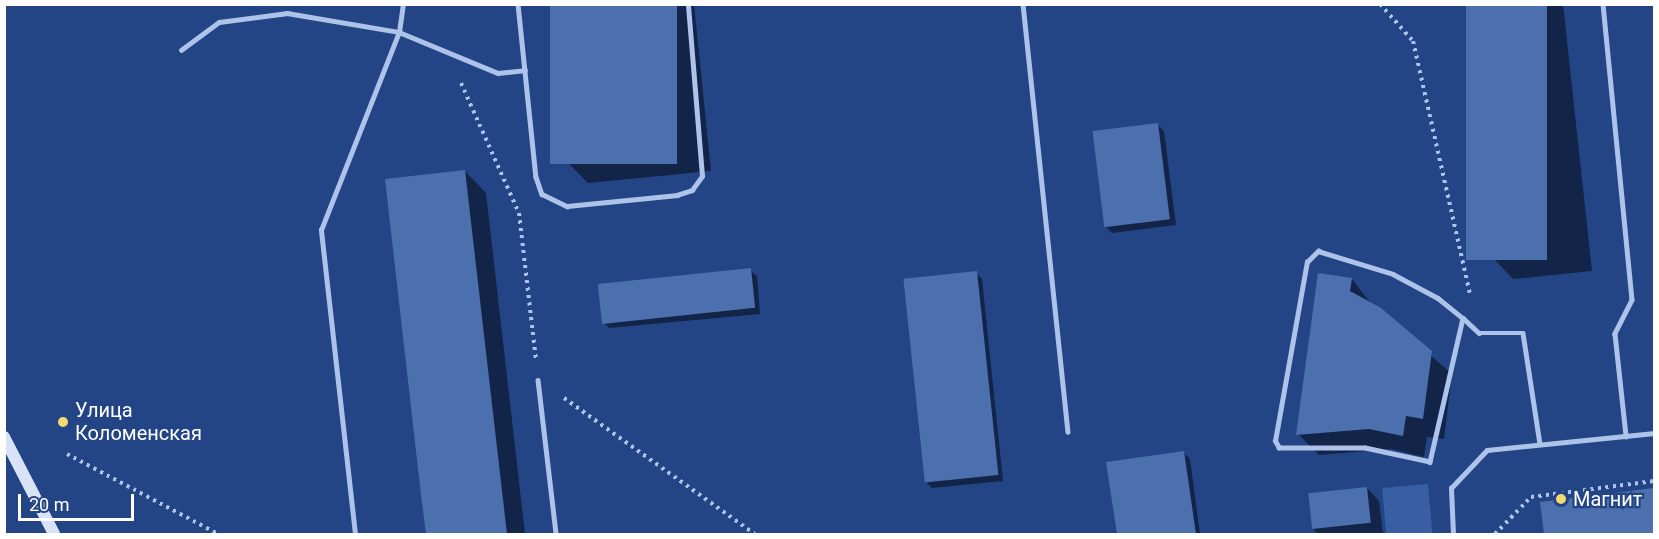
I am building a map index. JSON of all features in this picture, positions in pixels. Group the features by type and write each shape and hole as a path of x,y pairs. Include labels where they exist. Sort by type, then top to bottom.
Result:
{"main road":[{"path":"4,437 54,534"}],"lane":[{"path":"355,534 321,230 399,32 403,4"},
{"path":"518,4 536,177 552,203 567,206 692,190 704,160 688,4"},
{"path":"1023,4 1068,432"},
{"path":"1603,4 1632,300 1615,334 1626,436"},
{"path":"181,50 219,22 287,13 399,32 498,73 525,70"},
{"path":"1463,318 1430,462 1365,448 1279,448 1275,441 1311,254 1318,251 1393,274 1463,318 1479,333 1517,330 1527,338 1540,444"},
{"path":"538,380 556,534"},
{"path":"1453,534 1449,500 1457,477 1487,450 1654,433"}],"path":[{"path":"1380,4 1413,40 1479,333"},
{"path":"1390,4 1390,13"},
{"path":"447,52 519,213 538,380 755,534"},
{"path":"67,454 218,534"},
{"path":"1494,534 1531,497 1654,482"}],"shaded area":[{"path":"1428,484 1432,534 1386,534 1382,488"}],"building":[{"path":"550,4 677,4 677,164 550,164"},
{"path":"1466,4 1547,4 1547,260 1466,260"},
{"path":"1158,123 1170,219 1104,227 1092,131"},
{"path":"465,170 507,534 426,534 421,495 385,179"},
{"path":"751,268 755,308 602,324 598,284"},
{"path":"977,271 998,475 925,483 903,279"},
{"path":"1318,273 1352,278 1350,291 1381,308 1432,351 1423,419 1406,416 1403,436 1369,429 1296,435"},
{"path":"1184,451 1196,534 1117,534 1106,462"},
{"path":"1367,487 1371,523 1312,529 1308,493"},
{"path":"1654,488 1654,534 1544,534 1540,502"}],"place":[{"name":"Улица Коломенская","path":"63,422"},
{"name":"Магнит","path":"1561,499"}]}
